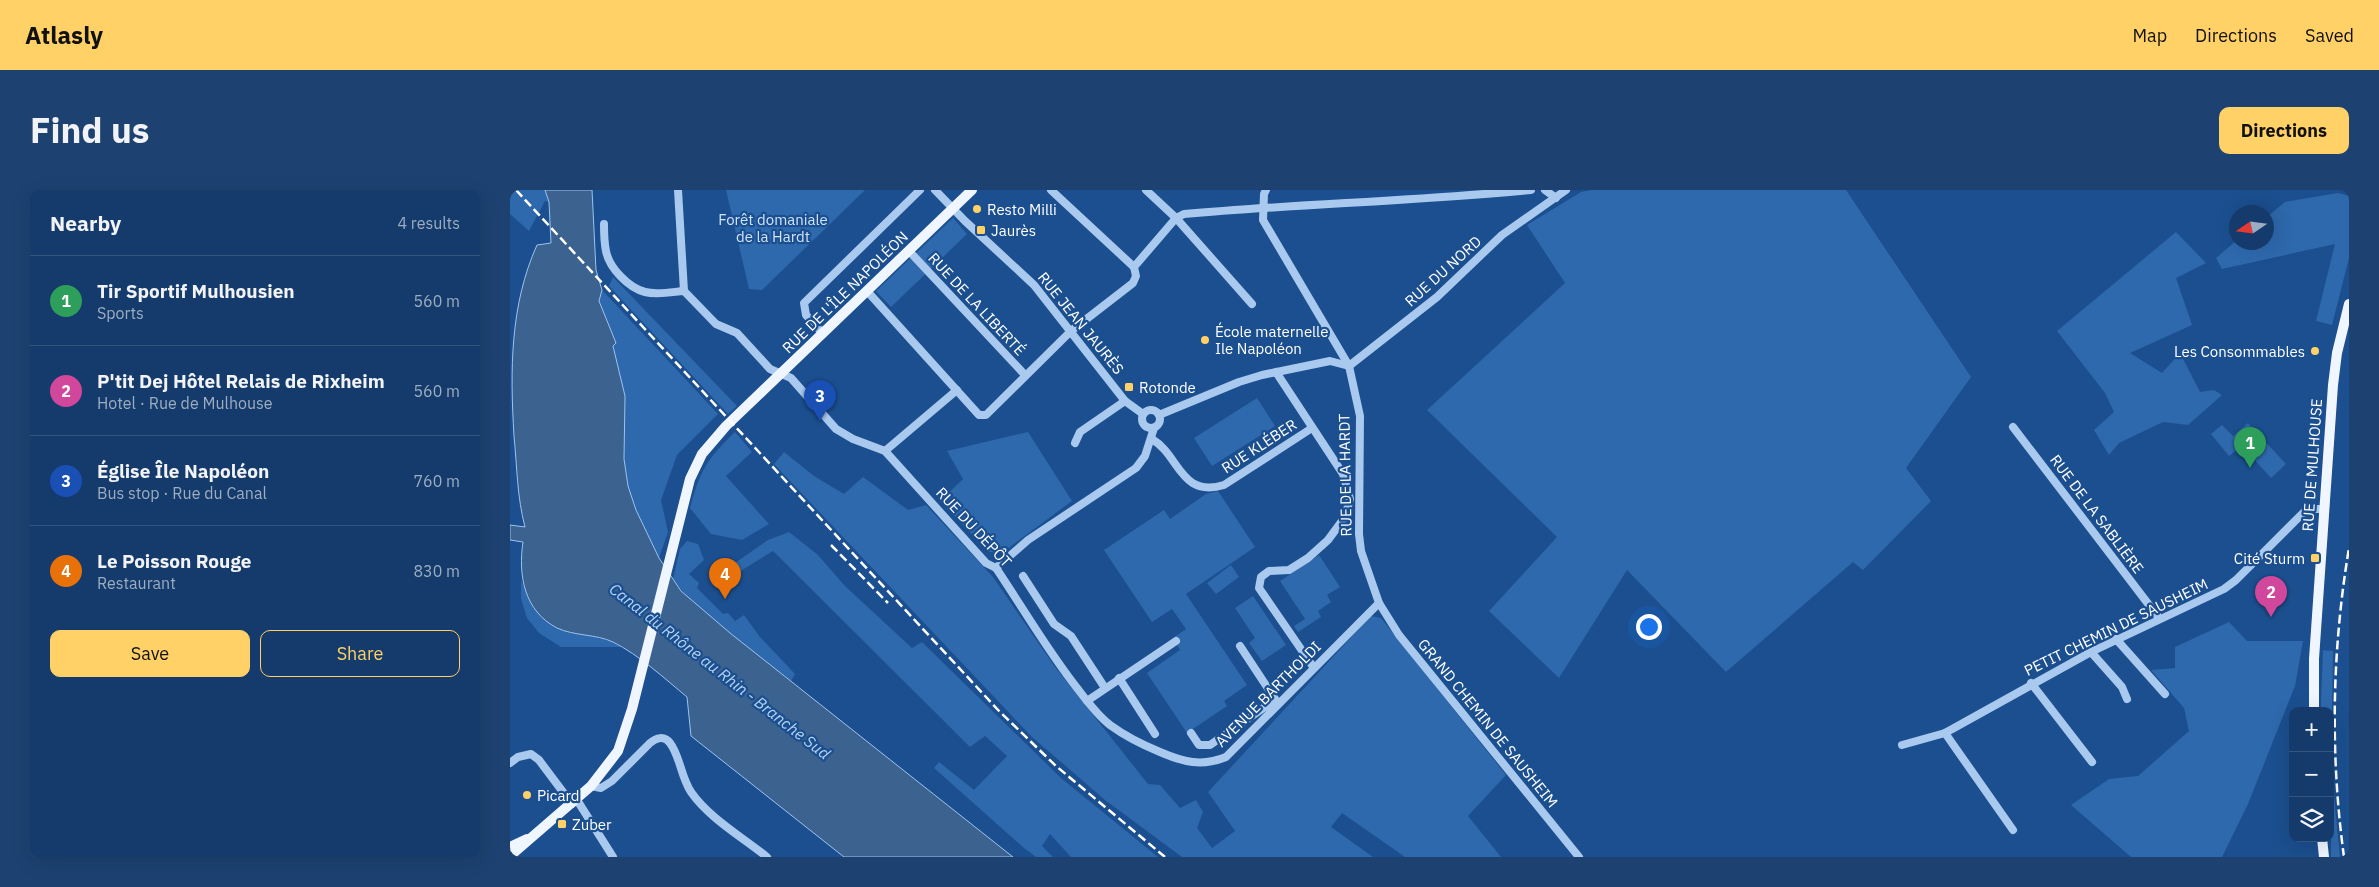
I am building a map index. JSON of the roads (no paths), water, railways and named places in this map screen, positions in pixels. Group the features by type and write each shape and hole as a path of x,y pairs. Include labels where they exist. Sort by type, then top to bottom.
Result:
{"main road":[{"name":"RUE DE L'ÎLE NAPOLÉON","path":"530,838 592,786 612,761 623,739 690,479 702,454 712,440 972,190"},
{"name":"RUE DE MULHOUSE","path":"2314,707 2314,659 2333,385 2344,342 2349,304"},
{"path":"510,847 530,838"},
{"path":"510,856 530,838"},
{"path":"2322,842 2324,857"}],"street":[{"path":"678,190 684,291 716,324 737,333 770,368 791,378 836,429 853,439 886,452 957,390"},
{"path":"823,334 806,314 804,303 920,190"},
{"name":"RUE JEAN JAURÈS","path":"935,190 1034,285 1125,401 1143,414"},
{"path":"867,291 979,414 986,415 1071,331 1132,283 1136,276 1134,267 1051,190"},
{"path":"1146,190 1176,218 1252,304"},
{"path":"1262,208 1266,190"},
{"path":"1134,267 1176,218 1184,214 1531,190"},
{"path":"1545,190 1556,198"},
{"name":"RUE DU NORD","path":"1350,366 1437,297 1502,236 1566,190"},
{"name":"RUE DE LA HARDT","path":"1262,208 1262,220 1350,366 1360,416 1360,542 1369,577 1379,603"},
{"path":"604,224 606,252 610,263 628,282 637,289 647,293 684,291"},
{"name":"RUE DE LA LIBERTÉ","path":"909,251 1025,375"},
{"path":"1330,361 1339,346"},
{"path":"1159,415 1239,382 1276,372 1330,361 1350,366"},
{"path":"1276,372 1342,474 1349,495 1347,513 1328,540 1308,558 1289,570 1269,571 1261,577 1259,582 1259,588 1314,668"},
{"path":"1075,443 1080,432 1125,401"},
{"path":"1154,428 1144,425 1143,414 1152,410 1159,415"},
{"path":"996,568 1028,540 1136,468 1145,456 1154,428 1159,424 1159,415"},
{"name":"RUE DE LA SABLIÈRE","path":"2013,427 2159,618"},
{"name":"RUE KLÉBER","path":"1152,439 1188,481 1213,488 1224,485 1312,428"},
{"name":"RUE DU DÉPÔT","path":"886,452 986,562 996,568 1065,673 1087,701"},
{"name":"PETIT CHEMIN DE SAUSHEIM","path":"1902,745 1945,733 2031,683 2116,639 2224,589 2236,580 2304,512 2313,509 2324,509"},
{"path":"1023,576 1054,624 1071,636 1105,688"},
{"name":"AVENUE BARTHOLDI","path":"1087,701 1109,724 1148,747 1174,758 1194,763 1211,763 1226,757 1277,702 1379,603"},
{"name":"GRAND CHEMIN DE SAUSHEIM","path":"1379,603 1399,635 1579,857"},
{"path":"2116,639 2165,694"},
{"path":"1087,701 1176,641"},
{"path":"1191,733 1199,745 1204,747 1277,702 1240,646"},
{"path":"2091,652 2122,687 2126,699"},
{"path":"1119,678 1156,734"},
{"path":"2031,683 2092,762"},
{"path":"1231,731 1239,744"},
{"path":"1945,733 2013,830"},
{"path":"592,786 601,788 612,781 656,738 664,738 669,742 686,785 701,804 767,857"},
{"path":"510,763 518,757 530,754 539,760 574,802 613,857"}],"water":[{"name":"Canal du Rhône au Rhin - Branche Sud","path":"545,190 592,190 596,270 602,290 599,301 616,343 613,346 625,396 624,459 628,486 636,510 659,558 681,591 730,633 1013,857 844,857 691,736 687,697 651,667 613,642 564,631 546,621 537,612 530,602 523,579 523,542 510,540 510,525 525,527 519,493 514,436 512,362 517,314 528,268 537,245 551,243 549,202"}],"railway":[{"path":"516,190 999,711 1056,766 1165,857"},
{"path":"831,545 888,603"},
{"path":"2344,857 2336,780 2335,702 2339,625 2349,548"}],"place":[{"name":"Resto Milli","path":"977,209"},
{"name":"Jaurès","path":"981,230"},
{"name":"École maternelle Ile Napoléon","path":"1205,340"},
{"name":"Les Consommables","path":"2315,351"},
{"name":"Rotonde","path":"1129,387"},
{"name":"Église Île Napoléon","path":"820,421"},
{"name":"Tir Sportif Mulhousien","path":"2250,468"},
{"name":"Cité Sturm","path":"2315,558"},
{"name":"Le Poisson Rouge","path":"725,599"},
{"name":"P'tit Dej Hôtel Relais de Rixheim","path":"2271,617"},
{"name":"Picard","path":"527,795"},
{"name":"Zuber","path":"562,824"}],"park label":[{"name":"Forêt domaniale de la Hardt","path":"773,228"}]}
